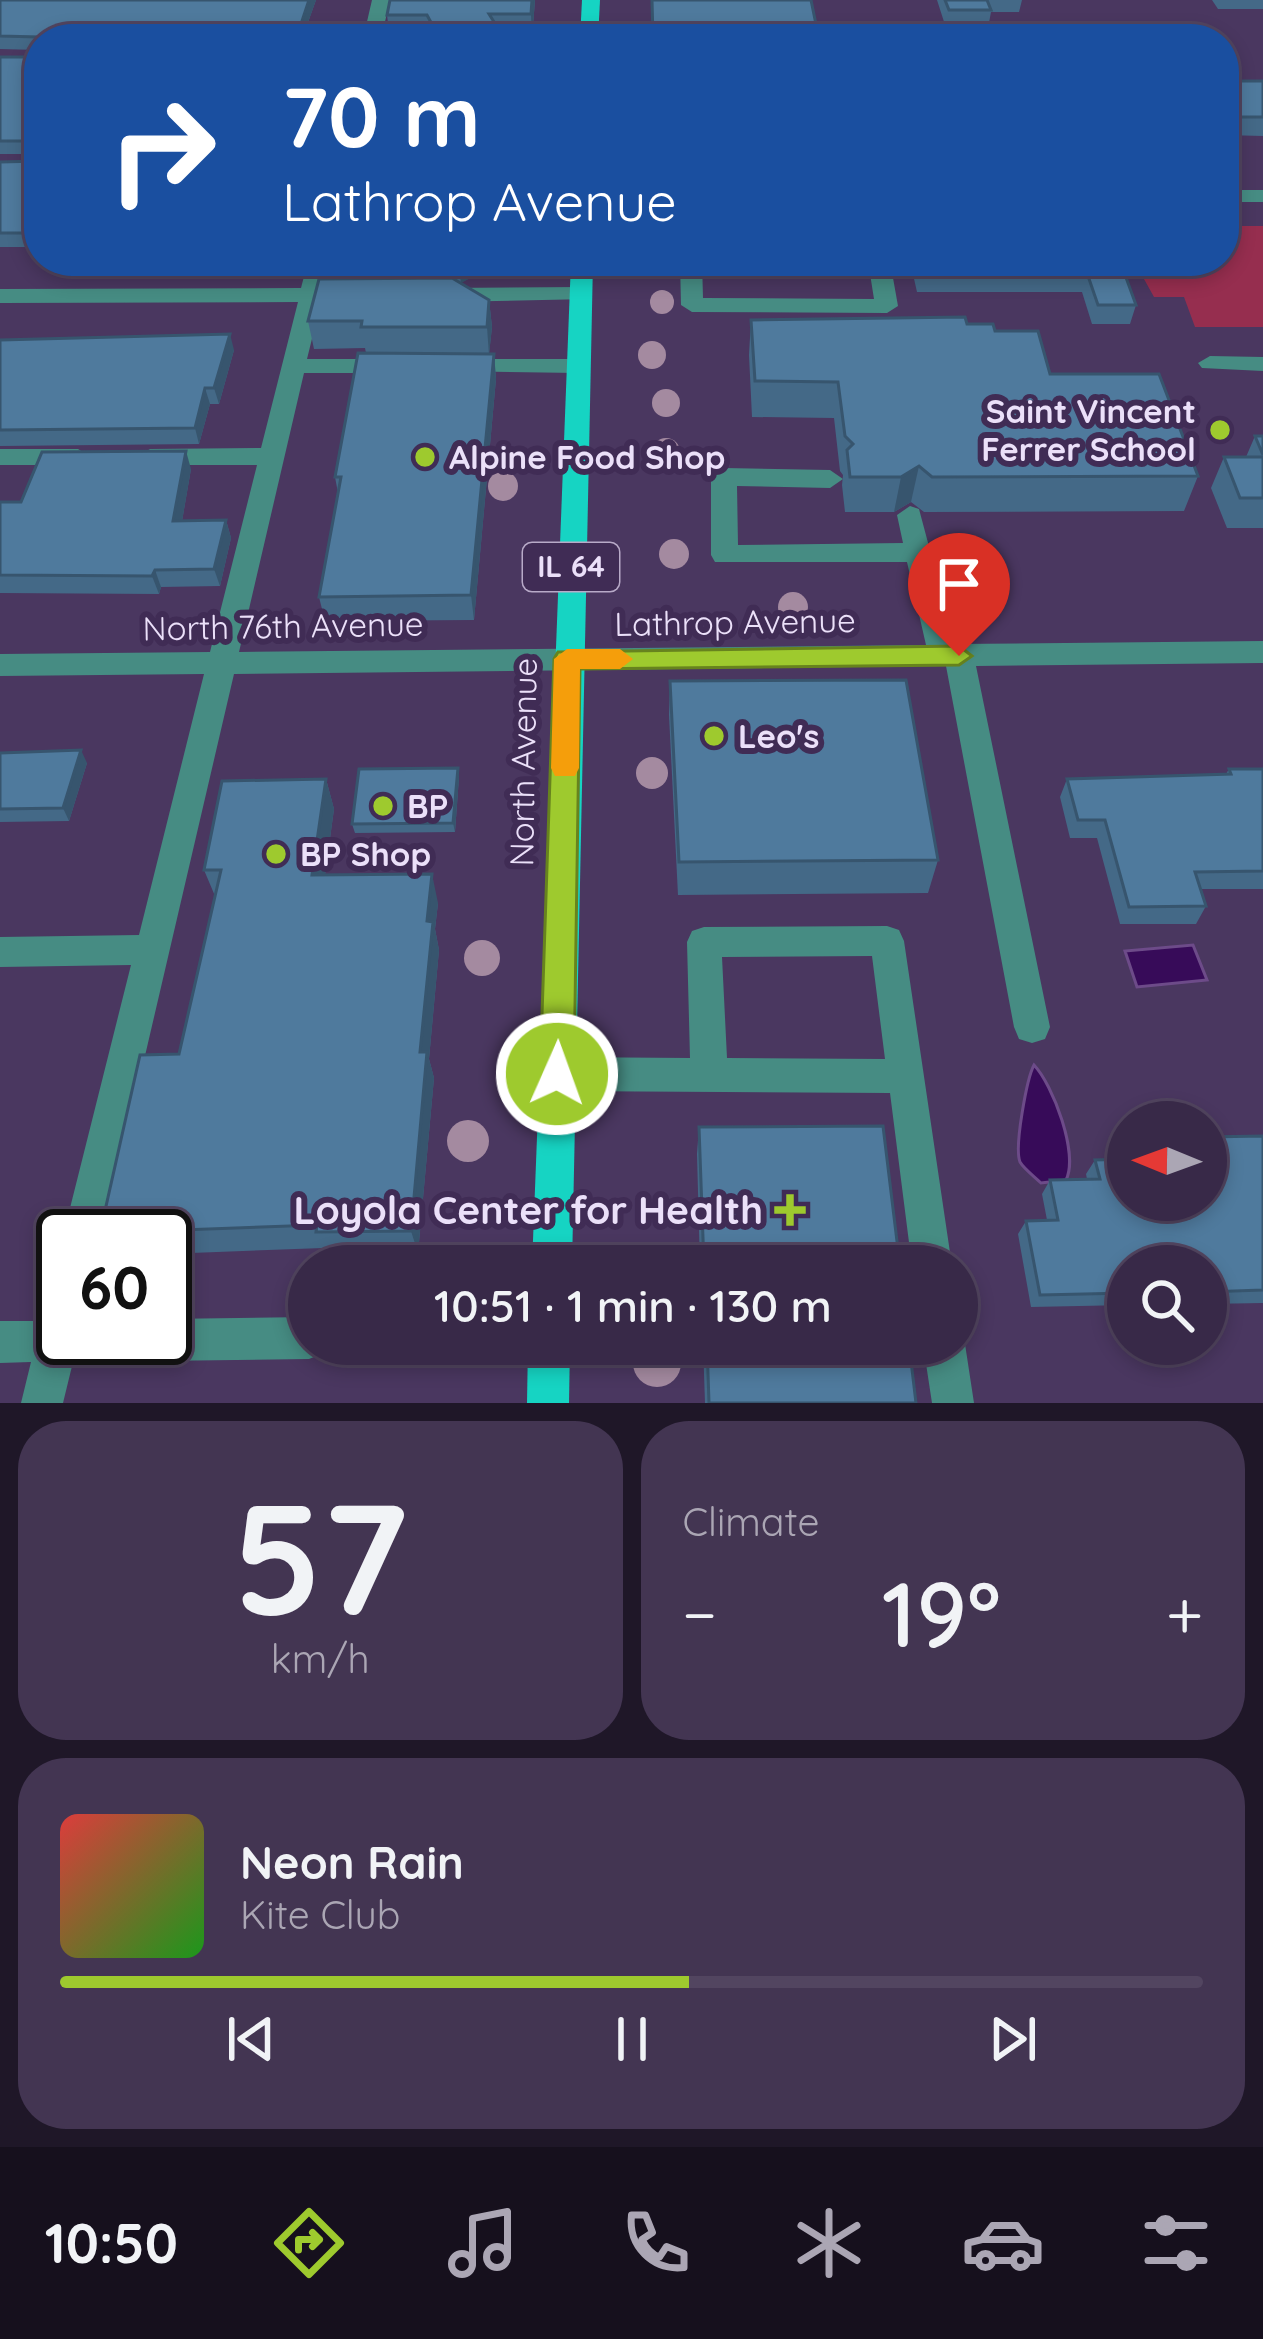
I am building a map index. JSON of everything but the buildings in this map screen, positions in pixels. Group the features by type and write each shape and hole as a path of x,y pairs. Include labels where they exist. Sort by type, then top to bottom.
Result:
{"main road":[{"name":"North Avenue","path":"553,1245 582,276"},
{"path":"548,1403 549,1365"}],"street":[{"path":"90,1209 316,276"},
{"path":"691,276 692,305 887,306 882,276"},
{"path":"426,295 581,294"},
{"path":"0,296 358,295"},
{"path":"1210,363 1263,364"},
{"path":"294,367 578,366"},
{"path":"0,458 271,456"},
{"path":"830,479 724,477 725,555 919,552"},
{"path":"910,514 951,656 1032,1027"},
{"name":"Lathrop Avenue","path":"567,659 1263,652"},
{"name":"North 76th Avenue","path":"0,665 567,659"},
{"path":"709,1075 704,942 886,941 929,1245"},
{"path":"0,952 152,950"},
{"path":"557,1074 904,1076"},
{"path":"0,1342 36,1334"},
{"path":"192,1334 288,1337"},
{"path":"42,1403 51,1365"},
{"path":"947,1365 953,1403"}],"shaded area":[{"path":"1239,226 1263,226 1263,327 1195,327 1184,297 1154,297 1142,276 1239,276"},
{"path":"1193,945 1207,980 1137,987 1125,951"},
{"path":"1034,1065 1049,1088 1067,1137 1066,1180 1041,1183 1020,1162 1022,1113"}],"slow traffic":[{"path":"565,768 567,659 620,659"}],"place":[{"name":"Saint Vincent Ferrer School","path":"1220,430"},
{"name":"Alpine Food Shop","path":"425,457"},
{"name":"Leo's","path":"714,736"},
{"name":"BP","path":"383,806"},
{"name":"BP Shop","path":"276,854"},
{"name":"Loyola Center for Health","path":"790,1210"}],"route":[{"path":"557,1074 567,659 959,656"}]}
